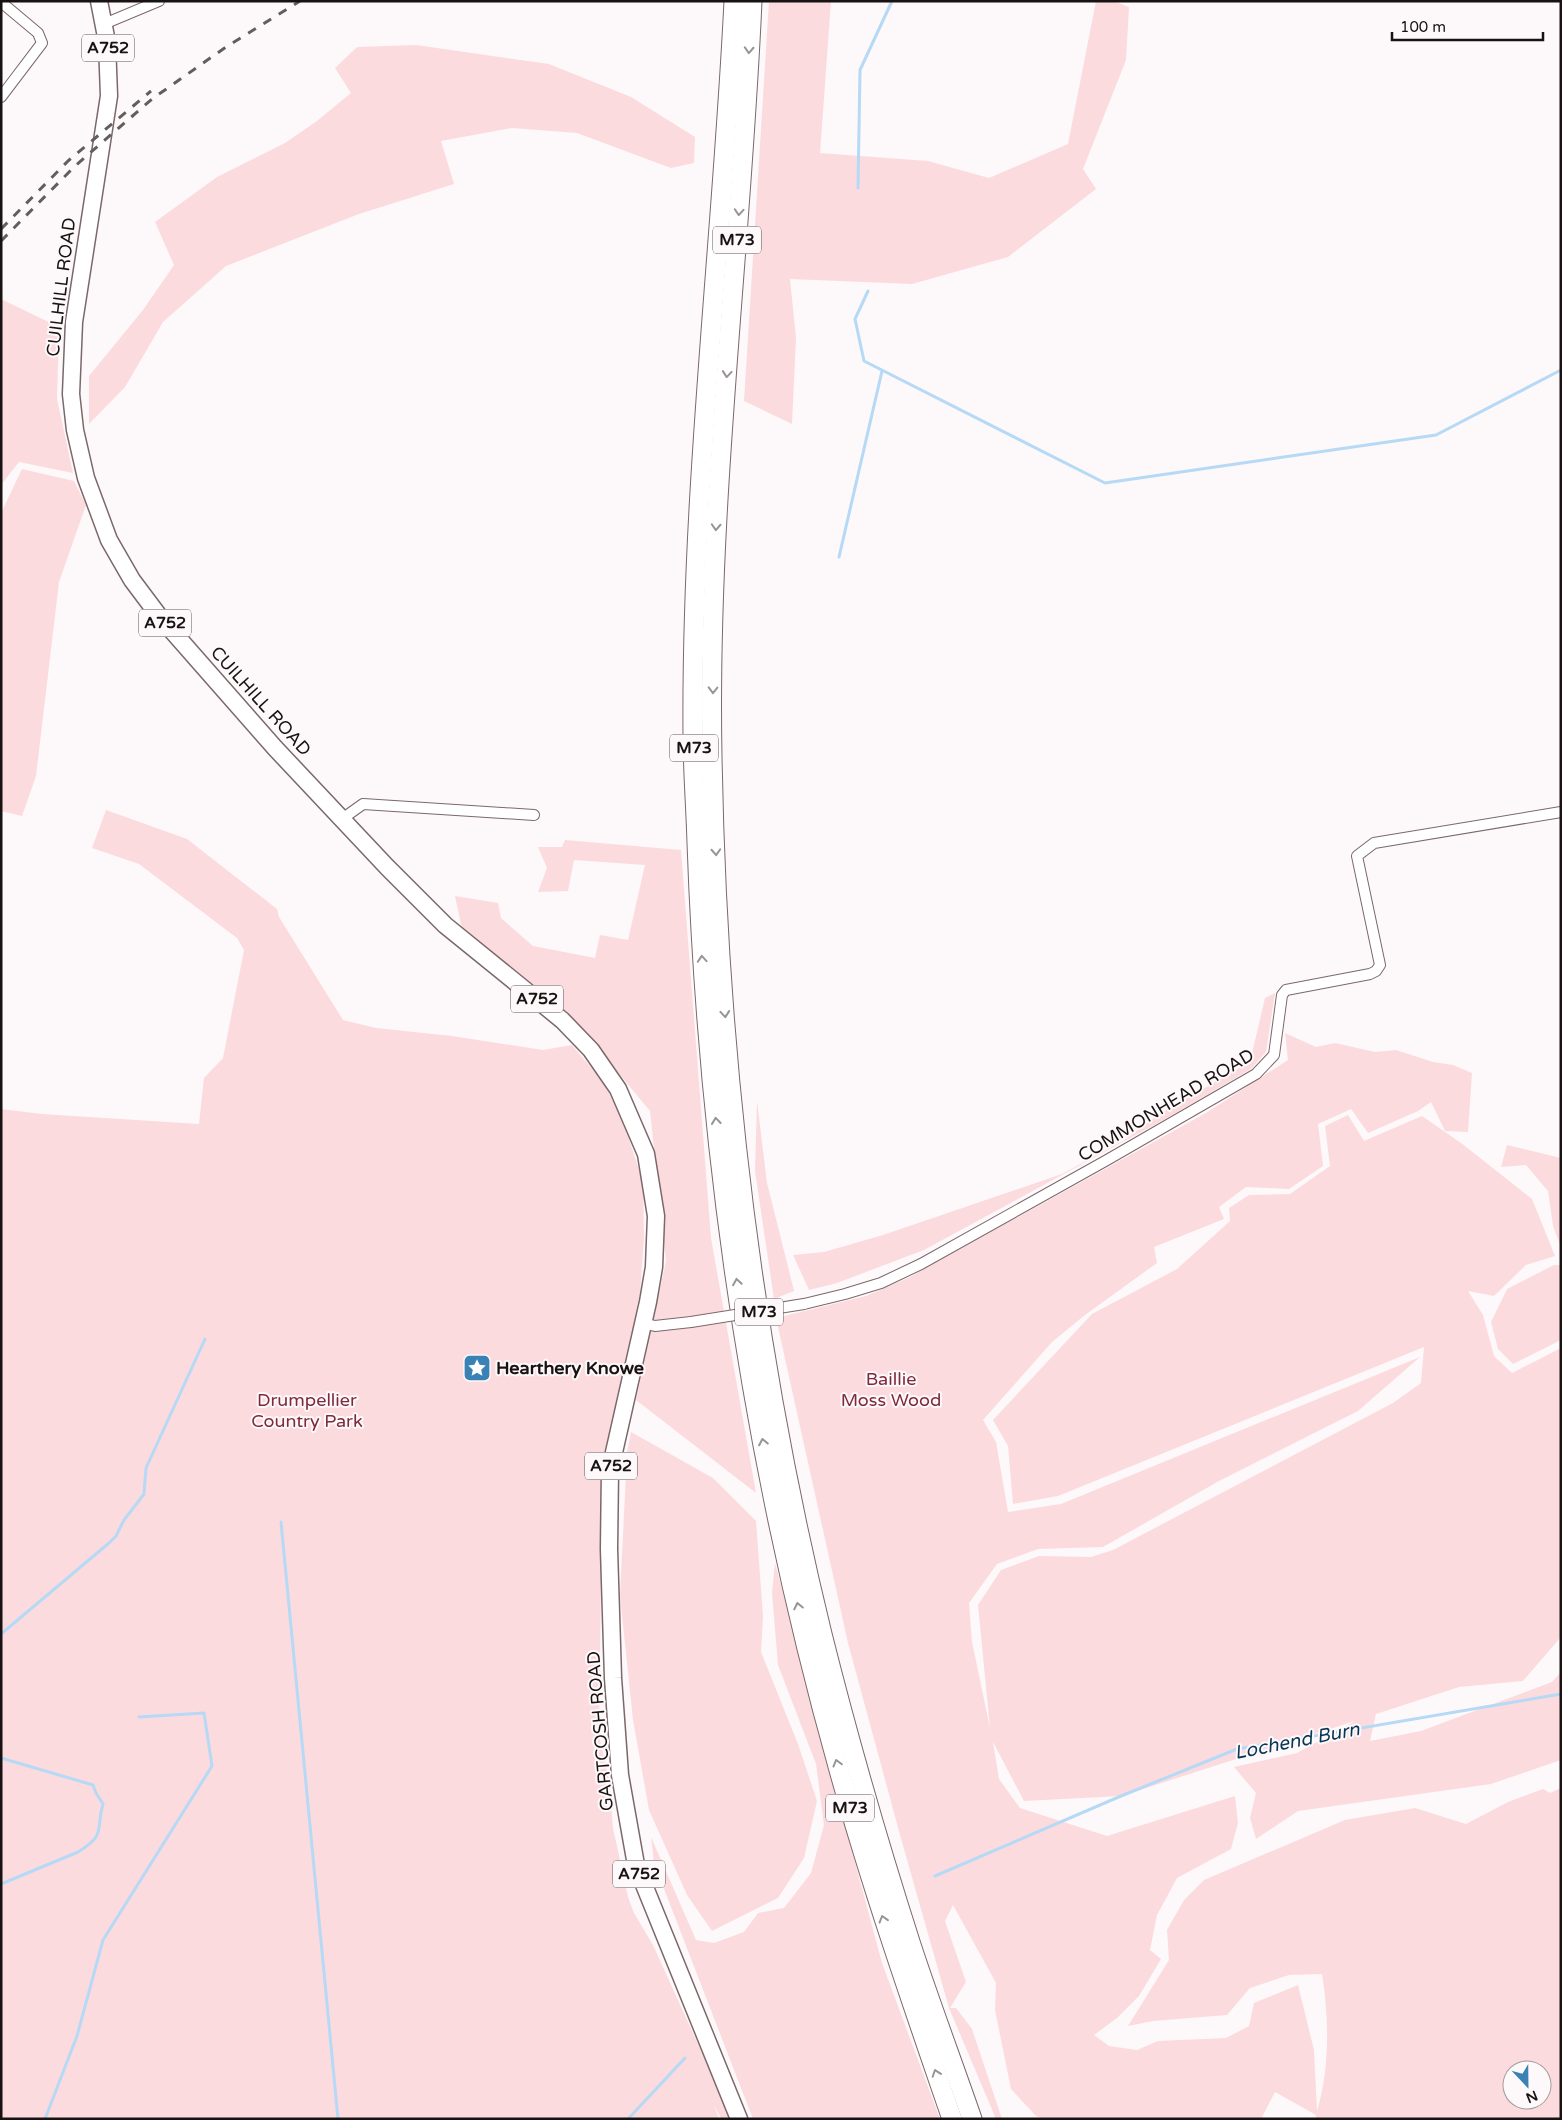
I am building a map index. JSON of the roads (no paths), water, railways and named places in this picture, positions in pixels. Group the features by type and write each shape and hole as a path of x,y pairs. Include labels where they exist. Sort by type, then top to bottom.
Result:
{"highway":[{"name":"M73","path":"734,1 726,143 696,567 693,736 701,944 714,1108 723,1184 754,1396 802,1628 838,1769 892,1949 952,2119"},
{"name":"M73","path":"752,1 736,263 718,479 713,589 712,751 714,819 723,1001 736,1141 752,1267 772,1393 821,1630 858,1771 912,1947 972,2119"}],"main road":[{"name":"CUILHILL ROAD","path":"99,1 109,60 109,96 74,322 71,358 71,394 75,430 86,478 96,510 109,540 124,567 145,598 275,748 393,874 445,925 562,1020 591,1050 614,1082 632,1117 646,1154 655,1200 654,1267 643,1323"},
{"name":"GARTCOSH ROAD","path":"643,1323 610,1470 609,1549 612,1669 620,1775 636,1865 739,2119"}],"street":[{"path":"104,24 159,1"},
{"path":"1,2 38,32 42,43 1,97"},
{"path":"342,819 363,804 534,815"},
{"name":"COMMONHEAD ROAD","path":"643,1323 655,1326 690,1322 804,1304 845,1294 881,1282 921,1264 1256,1074 1274,1056 1282,995 1286,990 1370,974 1376,971 1380,965 1357,856 1374,843 1561,812"}],"waterway":[{"path":"858,188 860,70 892,1"},
{"path":"868,291 855,319 864,361 1105,483 1436,435 1561,370"},
{"path":"839,557 882,371"},
{"path":"124,1520 144,1494 146,1468 205,1339"},
{"path":"1,1634 109,1543 116,1536 123,1522"},
{"path":"281,1522 338,2119"},
{"name":"Lochend Burn","path":"935,1876 1121,1796 1237,1749 1561,1694"},
{"path":"45,2119 77,2036 103,1940 212,1766 204,1713 139,1717"},
{"path":"1,1758 93,1785 103,1804 97,1836 87,1846 78,1852 1,1884"},
{"path":"628,2119 685,2058"}],"railway":[{"path":"1,241 75,166 152,99 226,47 300,1"},
{"path":"1,229 68,161 151,91"}],"place":[{"name":"Hearthery Knowe","path":"477,1368"}],"park label":[{"name":"Baillie Moss Wood","path":"891,1389"},
{"name":"Drumpellier Country Park","path":"307,1410"}]}
